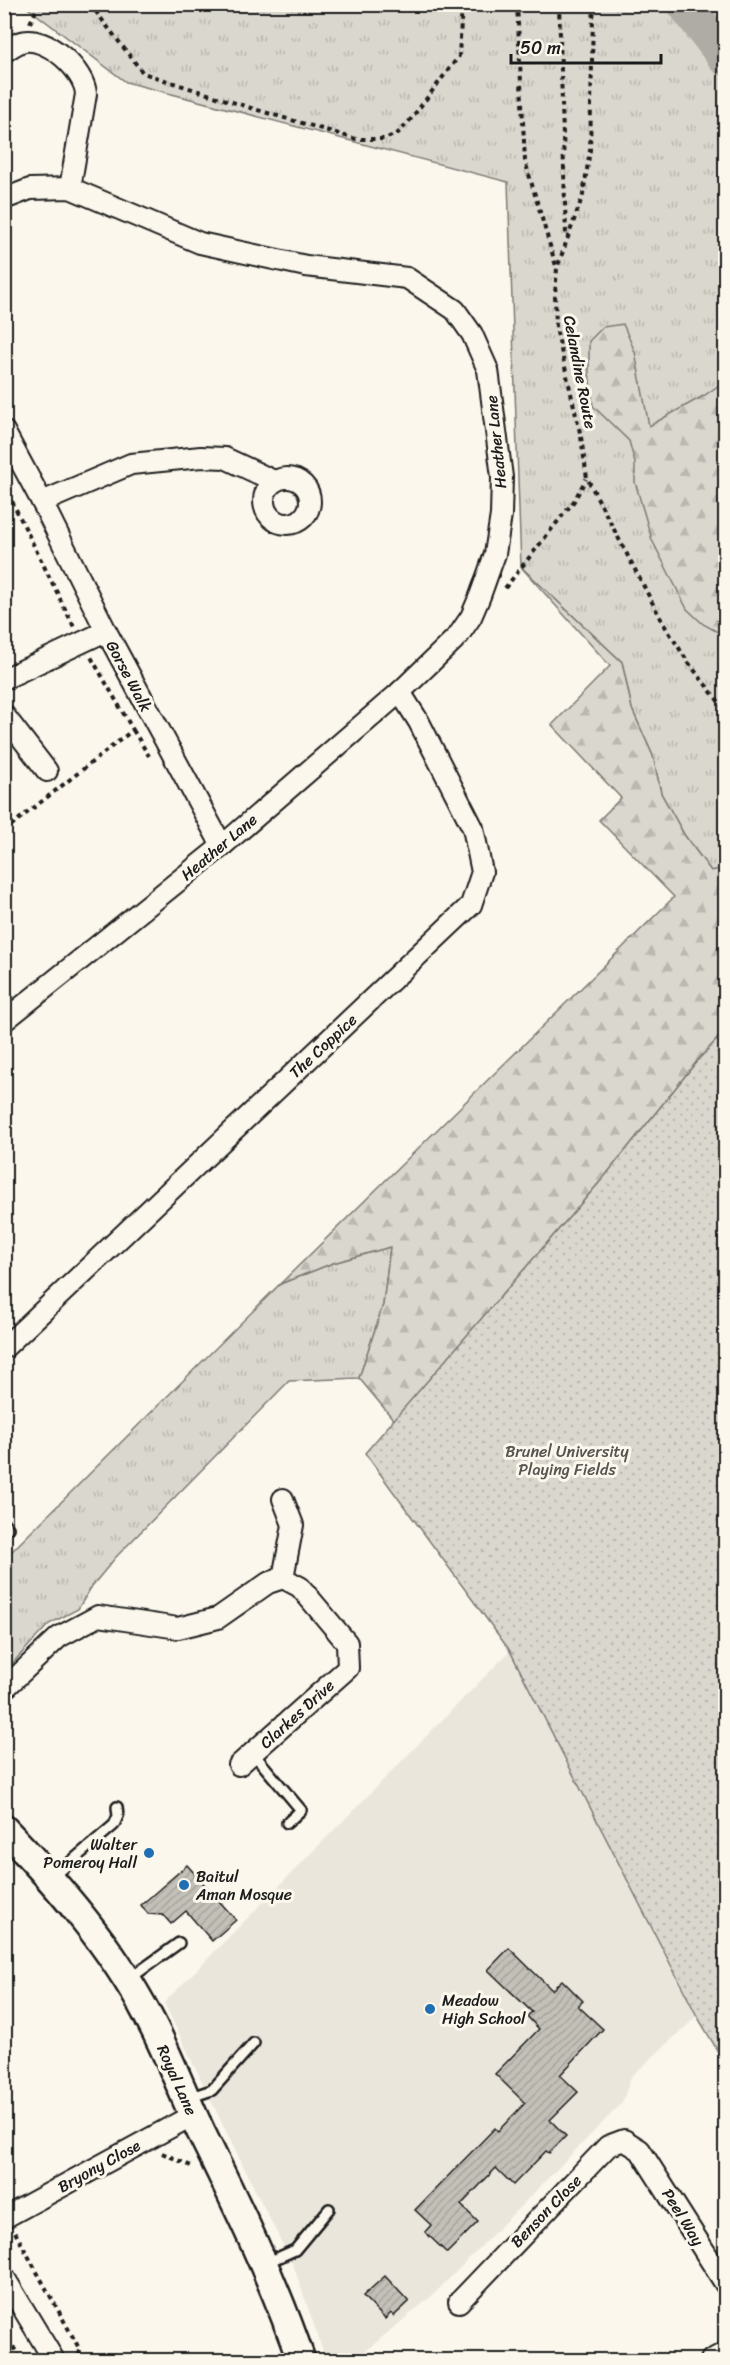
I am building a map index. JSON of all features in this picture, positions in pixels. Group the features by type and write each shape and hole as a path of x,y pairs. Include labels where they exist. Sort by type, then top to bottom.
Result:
{"street":[{"path":"4,52 22,42 45,45 62,56 84,82 86,94 70,188"},
{"name":"Heather Lane","path":"4,199 30,189 70,188 200,243 306,266 407,278 455,310 472,334 488,370 502,477 501,516 495,554 471,617 458,636 400,692 222,846 4,1021"},
{"name":"Gorse Walk","path":"4,431 106,631 222,846"},
{"path":"42,502 131,464 201,457 225,458 274,482"},
{"path":"4,679 106,631"},
{"name":"The Coppice","path":"4,1348 471,905 482,872 473,828 419,722 400,692"},
{"path":"4,715 47,771"},
{"path":"4,1689 59,1638 98,1616 178,1628 218,1618 268,1583 283,1578 293,1525 283,1499"},
{"name":"Clarkes Drive","path":"246,1759 348,1668 347,1643 300,1587 283,1578"},
{"name":"Royal Lane","path":"4,1829 51,1879 84,1919 148,2015 189,2107 264,2263 301,2361"},
{"name":"Bryony Close","path":"6,2217 141,2143 189,2107"},
{"name":"Benson Close","path":"459,2302 608,2146 624,2140 640,2150"},
{"name":"Peel Way","path":"640,2150 726,2285"},
{"path":"4,2277 54,2361"},
{"path":"711,2361 726,2352"}],"lane":[{"path":"246,1759 301,1810 287,1823"},
{"path":"51,1879 114,1825 118,1816 117,1807"},
{"path":"127,1981 179,1943"},
{"path":"189,2107 212,2090 254,2043"},
{"path":"264,2263 295,2250 329,2210"}],"path":[{"path":"90,4 143,73 254,110 330,131 356,138 384,139 397,134 407,124 459,56 462,4"},
{"path":"518,4 525,161 557,268"},
{"path":"559,4 566,239"},
{"name":"Celandine Route","path":"595,4 590,150 583,195 557,268 556,328 581,437 586,478 663,623 688,662 726,711"},
{"path":"521,567 574,501 586,478"},
{"path":"141,2143 192,2166"},
{"path":"6,2217 80,2350 78,2361"},
{"path":"4,2331 21,2361"}],"shaded area":[{"name":"Meadow High School","path":"510,1651 697,2016 631,2077 622,2103 434,2294 355,2360 326,2360 294,2267 164,2003"}],"green space":[{"path":"24,5 725,5 725,868 711,871 685,836 661,793 653,756 632,709 622,662 521,567 508,182 126,82"},
{"path":"623,324 635,352 649,426 705,395 725,381 725,636 703,624 687,609 652,540 635,482 635,463 629,441 593,406 589,372 589,341 603,327"},
{"path":"521,567 622,662 632,709 653,756 661,793 685,836 711,871 725,868 725,1031 698,1060 605,1176 394,1420 359,1378 383,1305 390,1247 333,1263 280,1284 674,897 599,820 621,798 552,725 610,666"},
{"name":"Brunel University Playing Fields","path":"725,1031 725,2063 697,2016 510,1651 365,1453 605,1176 698,1060"},
{"path":"390,1247 383,1305 359,1378 289,1381 116,1557 92,1586 78,1609 49,1624 5,1671 5,1558 280,1284 333,1263"}],"building":[{"name":"Baitul Aman Mosque","path":"187,1865 236,1920 212,1941 186,1911 171,1924 163,1915 148,1914 141,1905"},
{"path":"509,1948 552,1990 562,1980 583,2001 578,2006 603,2029 560,2075 578,2092 550,2120 566,2136 549,2153 546,2151 513,2185 496,2168 461,2205 478,2222 447,2253 425,2232 431,2225 415,2210 495,2128 498,2131 525,2103 495,2074 539,2029 527,2016 532,2012 488,1970"},
{"path":"385,2276 409,2302 394,2316 391,2313 385,2319 363,2296"}],"waterway":[{"path":"685,4 726,58"}],"place":[{"name":"Walter Pomeroy Hall","path":"149,1853"},
{"name":"Baitul Aman Mosque","path":"184,1885"},
{"name":"Meadow High School","path":"430,2009"}]}
